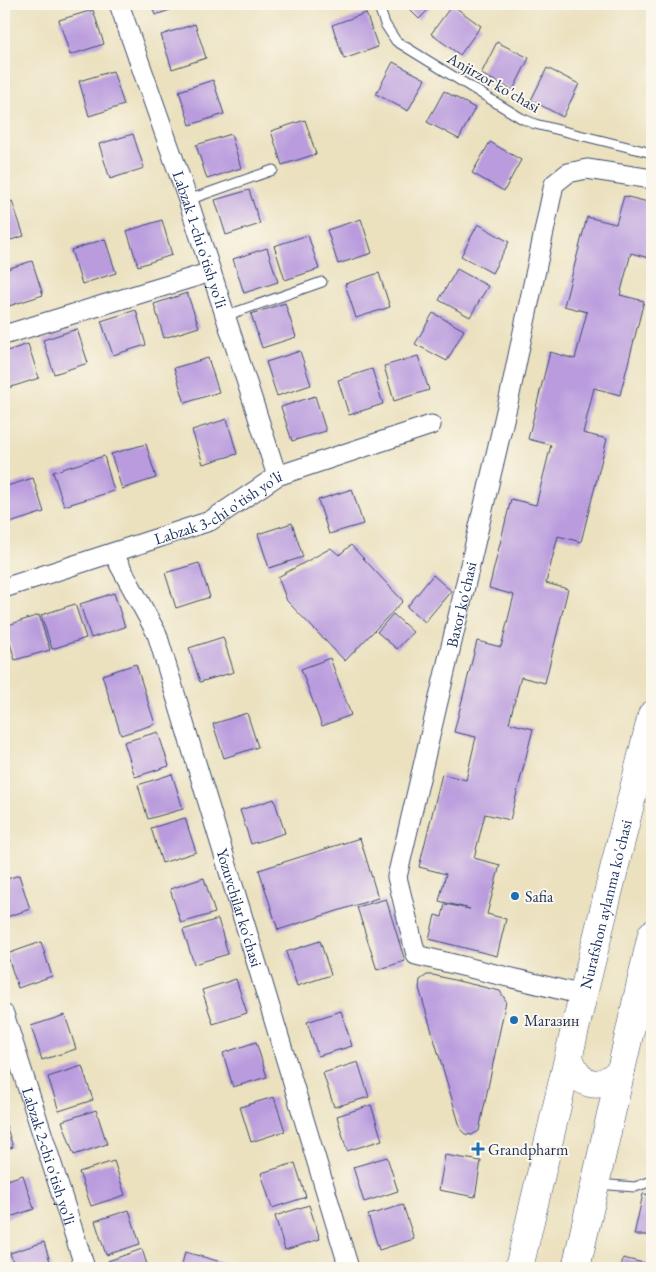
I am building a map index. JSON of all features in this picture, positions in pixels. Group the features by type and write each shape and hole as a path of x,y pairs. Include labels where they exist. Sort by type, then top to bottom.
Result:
{"main road":[{"name":"Nurafshon aylanma ko'chasi","path":"519,1268 652,715"},
{"path":"576,1268 652,934"},
{"path":"569,1057 577,1075 589,1083 606,1082 614,1078 621,1070"}],"street":[{"name":"Labzak 1-chi o'tish yo'li","path":"119,4 188,200 277,476"},
{"name":"Baxor ko'chasi","path":"583,996 416,955 397,877 510,394 554,184 568,173 587,169 652,179"},
{"path":"5,331 211,272"},
{"name":"Labzak 3-chi o'tish yo'li","path":"4,588 210,522 277,476 431,426"},
{"name":"Yozuvchilar ko'chasi","path":"113,553 157,634 348,1268"},
{"name":"Labzak 2-chi o'tish yo'li","path":"4,1014 85,1268"}],"lane":[{"name":"Anjirzor ko'chasi","path":"378,4 385,24 396,41 521,118 536,124 652,153"},
{"path":"188,200 273,170"},
{"path":"225,316 322,282"},
{"path":"595,1184 635,1187 652,1181"}],"building":[{"path":"151,4 188,4 155,15"},
{"path":"404,4 434,4 419,19"},
{"path":"452,5 481,26 460,55 431,34"},
{"path":"93,10 104,44 70,55 59,20"},
{"path":"366,13 378,47 344,59 332,25"},
{"path":"195,24 206,58 172,69 161,35"},
{"path":"497,42 529,58 513,90 481,74"},
{"path":"393,62 425,79 408,111 376,94"},
{"path":"547,68 579,84 563,117 531,100"},
{"path":"113,71 124,105 89,116 79,81"},
{"path":"213,80 224,114 190,125 179,91"},
{"path":"444,91 475,108 459,139 427,122"},
{"path":"305,120 316,154 282,165 271,131"},
{"path":"133,134 144,168 110,179 99,144"},
{"path":"231,134 241,168 207,179 196,145"},
{"path":"490,142 521,160 504,191 472,173"},
{"path":"249,190 260,224 226,235 215,200"},
{"path":"624,196 652,203 652,259 631,253 620,295 644,301 620,395 594,388 583,433 607,439 581,542 558,536 546,583 568,589 545,683 521,677 509,723 533,729 510,820 485,814 474,858 500,865 487,914 506,919 497,956 429,939 435,915 442,917 445,904 470,909 439,901 446,874 419,867 442,774 466,780 476,737 454,732 477,641 501,647 514,595 489,588 511,499 536,505 551,445 528,439 550,352 575,359 587,312 564,306 587,217 616,224"},
{"path":"12,201 24,236 4,242 4,204"},
{"path":"361,219 372,253 338,264 327,230"},
{"path":"162,220 172,255 138,266 127,231"},
{"path":"478,224 509,242 492,273 461,256"},
{"path":"308,235 319,269 285,280 274,246"},
{"path":"105,239 116,273 82,284 71,250"},
{"path":"267,248 278,282 244,293 233,259"},
{"path":"32,261 43,295 9,306 4,290 4,270"},
{"path":"457,269 488,286 470,317 439,300"},
{"path":"379,273 390,307 356,318 345,284"},
{"path":"187,293 199,327 164,338 154,304"},
{"path":"285,303 296,337 262,348 251,314"},
{"path":"136,310 146,345 113,355 101,321"},
{"path":"433,313 464,330 447,361 415,344"},
{"path":"77,329 88,363 54,374 43,340"},
{"path":"28,344 39,378 5,389 4,352"},
{"path":"300,351 311,385 277,396 266,362"},
{"path":"418,356 429,390 394,401 384,366"},
{"path":"208,358 219,392 185,403 174,368"},
{"path":"372,369 383,404 349,415 338,380"},
{"path":"315,396 326,431 292,441 281,407"},
{"path":"227,419 237,454 203,464 192,430"},
{"path":"146,444 156,478 122,489 111,454"},
{"path":"104,456 114,491 64,506 53,472"},
{"path":"33,478 44,512 10,523 4,503 4,487"},
{"path":"352,489 363,524 329,534 318,500"},
{"path":"292,523 303,557 269,568 258,534"},
{"path":"351,545 403,601 345,661 287,601 278,577 331,548 339,555"},
{"path":"199,563 210,597 176,608 165,573"},
{"path":"433,575 451,591 425,622 407,607"},
{"path":"114,593 125,627 91,638 80,604"},
{"path":"75,604 86,638 52,649 41,615"},
{"path":"393,614 413,632 397,649 377,632"},
{"path":"39,615 50,650 15,660 5,626"},
{"path":"223,637 234,672 200,682 189,648"},
{"path":"330,658 351,715 322,726 301,669"},
{"path":"136,664 155,724 121,735 102,675"},
{"path":"247,713 258,747 224,758 213,724"},
{"path":"158,732 169,766 135,777 124,742"},
{"path":"172,774 183,809 148,819 138,785"},
{"path":"274,799 285,833 251,844 240,810"},
{"path":"185,818 196,852 162,863 151,828"},
{"path":"4,828 10,845 4,847"},
{"path":"360,838 378,898 278,930 259,870"},
{"path":"19,875 30,909 4,918 4,880"},
{"path":"204,878 215,913 181,923 170,889"},
{"path":"386,899 405,961 377,970 357,907"},
{"path":"218,919 228,954 194,964 183,930"},
{"path":"320,941 331,975 297,986 286,952"},
{"path":"41,942 52,976 18,988 7,954"},
{"path":"427,975 500,991 506,1001 479,1131 472,1135 465,1134 461,1130 419,988 420,980"},
{"path":"236,979 247,1013 213,1024 202,990"},
{"path":"341,1011 352,1046 318,1056 307,1022"},
{"path":"65,1015 76,1049 42,1060 31,1026"},
{"path":"256,1042 267,1077 233,1087 223,1053"},
{"path":"358,1062 369,1097 334,1107 323,1073"},
{"path":"82,1066 93,1100 59,1111 48,1077"},
{"path":"274,1097 285,1131 251,1142 240,1107"},
{"path":"371,1105 382,1140 347,1151 337,1116"},
{"path":"96,1110 107,1144 74,1155 62,1121"},
{"path":"4,1119 13,1147 4,1150"},
{"path":"445,1155 481,1161 475,1197 439,1190"},
{"path":"387,1157 398,1191 364,1202 353,1167"},
{"path":"114,1161 125,1195 91,1206 79,1172"},
{"path":"295,1163 306,1197 272,1208 261,1173"},
{"path":"23,1175 34,1209 4,1219 4,1181"},
{"path":"643,1194 652,1195 652,1235 634,1235"},
{"path":"309,1205 320,1239 285,1250 275,1216"},
{"path":"403,1205 414,1239 379,1250 368,1215"},
{"path":"129,1210 140,1244 106,1255 95,1221"},
{"path":"44,1242 52,1268 15,1268 10,1253"},
{"path":"142,1249 148,1268 111,1268 108,1261"},
{"path":"185,1252 243,1268 181,1268"},
{"path":"623,1258 652,1265 652,1268 621,1268"},
{"path":"327,1264 328,1268 316,1268"}],"place":[{"name":"Safia","path":"515,896"},
{"name":"Магазин","path":"514,1020"},
{"name":"Grandpharm","path":"478,1149"}]}
